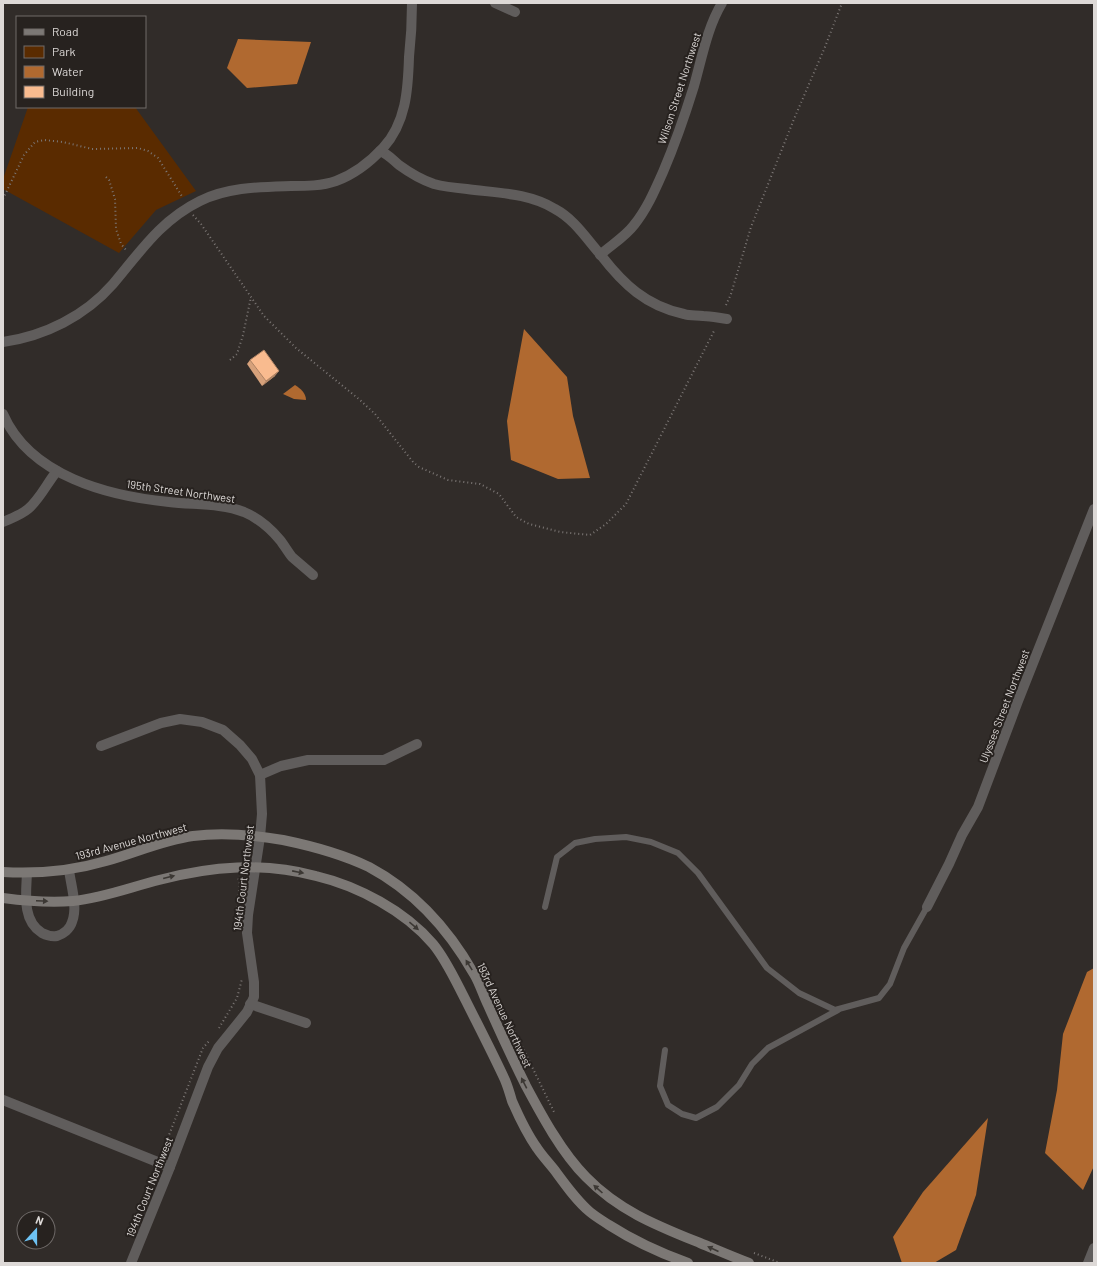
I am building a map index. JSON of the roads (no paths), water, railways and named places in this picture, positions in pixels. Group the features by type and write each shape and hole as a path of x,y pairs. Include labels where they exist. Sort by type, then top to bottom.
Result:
{"street":[{"path":"3,342 50,330 68,320 100,297 113,284 133,258 158,230 182,210 200,201 215,195 242,188 323,184 350,174 374,158 396,130 405,104 408,87 412,3"},
{"path":"495,3 515,12"},
{"name":"Wilson Street Northwest","path":"600,254 634,226 650,200 675,143 705,44 722,3"},
{"path":"380,151 385,153 410,172 435,184 523,196 541,201 570,219 616,275 642,297 657,305 686,315 727,319"},
{"name":"195th Street Northwest","path":"3,414 10,428 18,438 38,458 53,469 87,484 133,498 233,508 257,519 269,528 292,557 313,574"},
{"path":"3,522 19,516 29,509 57,471"},
{"name":"Ulysses Street Northwest","path":"927,907 978,807 1018,701 1090,531 1094,508"},
{"name":"194th Court Northwest","path":"101,746 162,723 180,719 202,722 223,730 240,744 252,759 260,775 262,814 247,933 254,982 254,997 247,1012 218,1048 208,1067 131,1263"},
{"path":"260,775 281,766 308,760 384,760 417,744"},
{"name":"193rd Avenue Northwest","path":"3,872 27,873 69,870 106,862 149,847 192,836 236,835 304,844 349,858 369,868 394,883 413,897 447,934 475,976 517,1068 534,1101 555,1138 584,1176 601,1192 622,1207 646,1220 749,1263"},
{"path":"3,898 48,902 73,901 115,893 158,880 198,871 234,866 298,871 358,890 380,902 416,928 433,944 453,976 536,1148 570,1192 591,1213 637,1242 688,1263"},
{"name":"193rd Avenue Northwest","path":"27,873 26,901 29,919 36,930 45,935 56,936 65,932 72,924 74,914 69,870"},
{"path":"250,1004 306,1023"},
{"path":"3,1100 170,1166"},
{"path":"1088,1263 1094,1248"}],"lane":[{"path":"545,907 556,857 575,843 595,839 626,838 651,842 678,853 698,873 767,968 799,993 835,1010 879,998 890,984 904,948 927,907"},
{"path":"665,1050 660,1086 668,1105 682,1114 696,1118 717,1107 739,1085 752,1064 768,1048 841,1008"}],"water":[{"path":"238,39 311,42 297,84 247,88 227,68"},
{"path":"524,329 567,377 573,416 590,478 558,479 511,460 507,421"},
{"path":"295,385 304,393 306,400 294,399 283,394"},
{"path":"1094,968 1094,1166 1083,1190 1045,1153 1057,1090 1063,1034 1087,972"},
{"path":"988,1118 976,1195 956,1250 934,1263 902,1263 893,1237 923,1192"}]}
